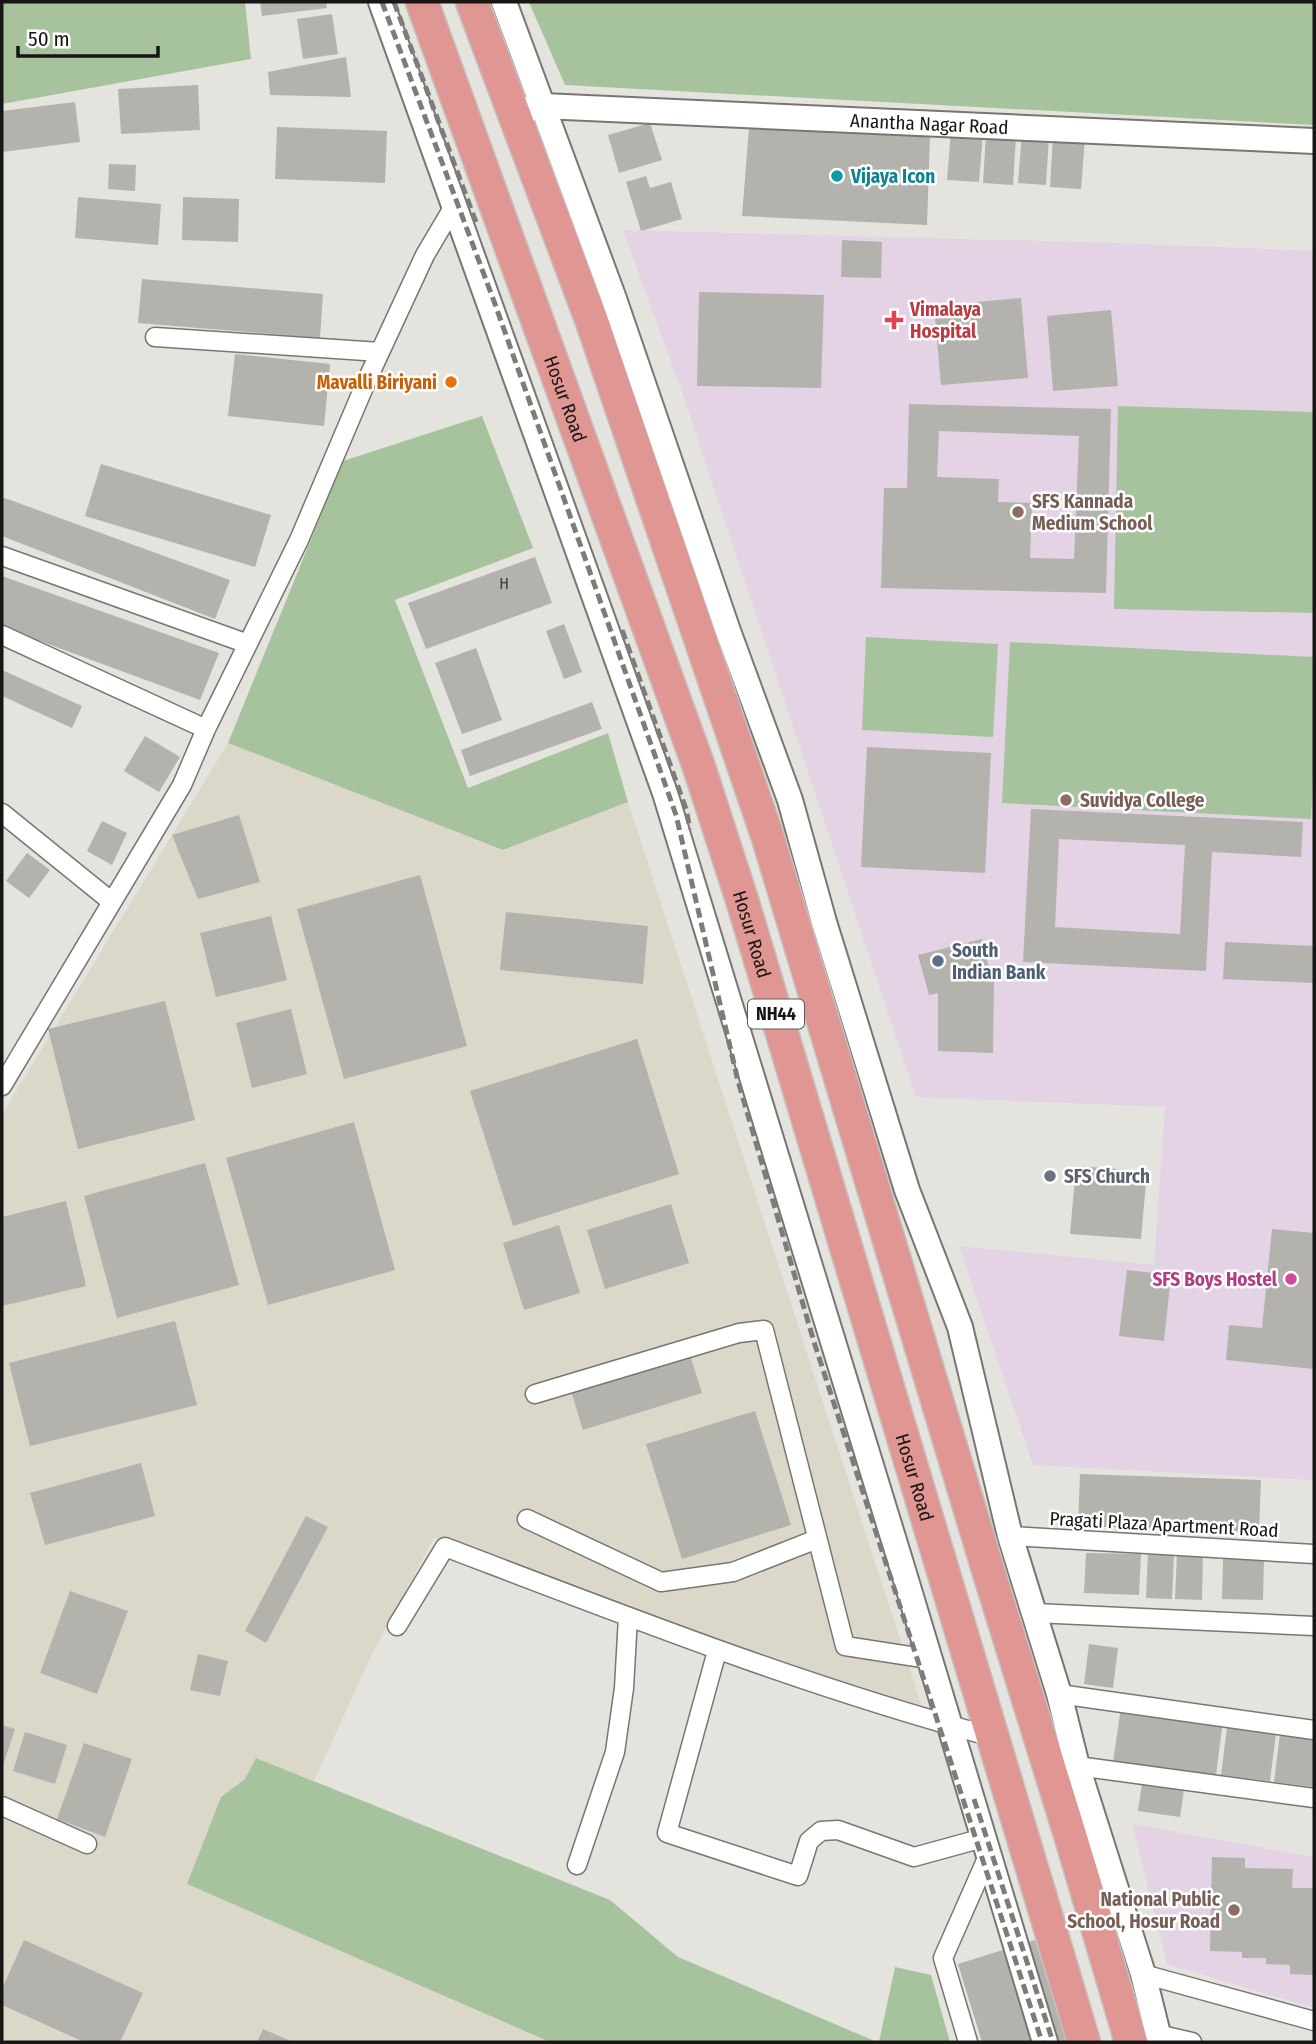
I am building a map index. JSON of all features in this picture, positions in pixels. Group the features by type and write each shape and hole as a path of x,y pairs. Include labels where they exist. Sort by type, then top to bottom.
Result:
{"highway":[{"name":"Hosur Road","path":"422,2 699,767 743,903 1084,2042"},
{"name":"NH44","path":"472,2 528,109 612,337 768,838 1071,1838 1149,2040"}],"street":[{"path":"381,2 664,793 1045,2042"},
{"path":"504,2 528,109"},
{"name":"Anantha Nagar Road","path":"528,109 1314,141"},
{"path":"2,1086 181,785 205,729 299,540 425,255 454,206"},
{"path":"155,337 380,352"},
{"path":"612,337 728,631 790,800 839,972 907,1190 960,1327 1010,1536 1059,1693 1077,1766 1143,1974 1149,2040 1192,2042"},
{"path":"2,556 248,643"},
{"path":"2,635 205,729"},
{"path":"2,813 112,902"},
{"path":"535,1394 739,1333 764,1330 845,1646 929,1659"},
{"path":"527,1519 661,1582 733,1572 817,1539"},
{"name":"Pragati Plaza Apartment Road","path":"1010,1536 1314,1554"},
{"path":"397,1626 445,1547 717,1651 950,1726 993,1737"},
{"path":"1035,1614 1314,1626"},
{"path":"578,1864 615,1752 624,1688 628,1617"},
{"path":"717,1651 667,1833 798,1876 809,1841 821,1831 838,1830 914,1857 985,1847"},
{"path":"1059,1693 1314,1730"},
{"path":"1077,1766 1314,1798"},
{"path":"2,1806 87,1844"},
{"path":"968,2042 943,1958 985,1847"},
{"path":"1143,1974 1314,2021"}],"shaded area":[{"name":"Vimalaya Hospital","path":"623,230 1117,243 1148,407 682,392"},
{"name":"Suvidya College","path":"1117,243 1314,251 1314,1480 1033,1465 959,1246 1154,1265 1165,1107 916,1097 682,392 1148,407"},
{"path":"228,743 502,850 628,802 925,1716 434,1538 372,1654 314,1781 256,1758 245,1779 221,1797 187,1884 550,2042 2,2042 2,1114"},
{"name":"National Public School, Hosur Road","path":"1132,1824 1314,1857 1314,2008 1167,1964"}],"green space":[{"path":"2,2 245,2 251,59 2,104"},
{"path":"529,2 1314,2 1314,125 565,85"},
{"path":"1118,406 1314,412 1314,613 1114,609"},
{"path":"482,416 533,548 395,600 468,788 608,733 628,802 503,850 228,743 343,461"},
{"path":"866,637 998,644 993,737 862,730"},
{"path":"1010,642 1314,657 1311,819 1002,803"},
{"path":"256,1758 610,1900 678,1957 877,2042 550,2042 187,1884 221,1797 245,1779"},
{"path":"895,1967 931,1975 950,2042 879,2042"}],"building":[{"path":"260,2 326,2 327,8 262,16"},
{"path":"332,14 338,54 303,59 297,19"},
{"path":"346,57 351,97 270,95 268,72"},
{"path":"198,85 200,130 121,134 118,89"},
{"path":"75,102 80,142 2,152 2,111"},
{"path":"650,123 662,160 619,173 608,135"},
{"path":"277,127 387,131 385,183 275,179"},
{"name":"Vijaya Icon","path":"749,128 930,136 927,225 742,216"},
{"path":"951,131 983,133 979,182 947,180"},
{"path":"1022,133 1049,135 1046,185 1018,183"},
{"path":"986,134 1016,136 1013,185 983,183"},
{"path":"1053,136 1085,138 1081,189 1050,187"},
{"path":"109,164 136,165 135,191 108,189"},
{"path":"646,176 650,188 671,182 682,219 641,231 626,182"},
{"path":"78,197 161,204 158,245 75,238"},
{"path":"183,197 239,199 238,242 182,240"},
{"path":"842,240 882,242 881,278 841,277"},
{"path":"142,279 323,294 320,338 138,323"},
{"path":"699,292 824,295 821,388 697,386"},
{"path":"1021,298 1028,378 941,385 934,306"},
{"path":"1111,310 1118,386 1053,391 1047,316"},
{"path":"235,354 330,364 324,426 228,416"},
{"path":"909,404 1111,409 1106,593 881,588 884,488 907,488","holes":["939,431 1079,436 1074,559 1030,558 1032,503 998,502 999,479 937,477"]},
{"path":"101,464 271,515 255,567 85,516"},
{"path":"2,497 230,580 215,619 2,536"},
{"path":"535,557 552,603 426,649 408,603"},
{"path":"2,576 219,653 200,700 2,627"},
{"path":"564,624 582,672 564,679 546,631"},
{"path":"476,648 502,720 462,734 435,663"},
{"path":"2,670 82,706 72,728 2,696"},
{"path":"592,702 602,729 470,776 461,750"},
{"path":"145,736 180,757 159,792 124,771"},
{"path":"867,747 991,753 985,873 861,867"},
{"path":"1031,809 1303,822 1301,857 1212,852 1206,971 1023,962","holes":["1059,839 1185,845 1180,934 1055,927"]},
{"path":"239,815 260,882 198,899 172,835"},
{"path":"102,821 127,833 112,865 87,851"},
{"path":"27,853 50,870 29,898 6,881"},
{"path":"420,875 467,1046 344,1079 297,909"},
{"path":"506,912 648,926 643,984 500,970"},
{"path":"271,916 287,980 216,997 200,933"},
{"path":"982,939 992,980 985,983 994,981 993,1053 938,1051 938,993 929,995 918,955"},
{"path":"1225,942 1314,946 1314,983 1223,979"},
{"path":"165,1001 195,1120 78,1149 48,1029"},
{"path":"291,1009 307,1074 252,1088 236,1023"},
{"path":"637,1039 679,1174 513,1226 470,1091"},
{"path":"354,1122 395,1270 268,1305 226,1158"},
{"path":"205,1163 239,1285 117,1318 84,1196"},
{"path":"1076,1166 1147,1171 1141,1239 1070,1234"},
{"path":"66,1201 86,1286 2,1306 2,1217"},
{"path":"671,1204 689,1263 605,1289 587,1230"},
{"path":"559,1225 580,1293 524,1310 503,1243"},
{"name":"SFS Boys Hostel","path":"1272,1229 1314,1233 1314,1369 1226,1360 1229,1325 1262,1328"},
{"path":"1127,1270 1171,1275 1164,1341 1119,1336"},
{"path":"175,1321 197,1405 30,1446 9,1363"},
{"path":"689,1352 702,1393 583,1430 570,1388"},
{"path":"755,1411 791,1525 682,1559 646,1444"},
{"path":"141,1463 155,1516 45,1545 30,1493"},
{"path":"1080,1474 1261,1480 1259,1532 1078,1526"},
{"path":"306,1516 328,1527 266,1643 245,1631"},
{"path":"1177,1552 1203,1553 1202,1600 1175,1599"},
{"path":"1086,1553 1141,1554 1139,1595 1084,1593"},
{"path":"1148,1553 1174,1554 1172,1599 1146,1598"},
{"path":"1223,1558 1264,1559 1263,1600 1222,1599"},
{"path":"70,1591 128,1611 97,1694 40,1673"},
{"path":"1089,1644 1118,1648 1113,1688 1084,1684"},
{"path":"198,1654 228,1661 220,1696 190,1690"},
{"path":"1121,1707 1223,1721 1216,1775 1113,1762"},
{"path":"2,1725 15,1729 2,1769"},
{"path":"1227,1727 1276,1733 1270,1781 1221,1775"},
{"path":"25,1732 67,1745 55,1784 13,1771"},
{"path":"1280,1734 1314,1738 1314,1787 1274,1782"},
{"path":"84,1743 132,1759 105,1837 57,1819"},
{"path":"1143,1777 1185,1783 1180,1817 1138,1811"},
{"path":"1212,1857 1245,1858 1245,1868 1293,1869 1292,1888 1314,1888 1314,1975 1290,1974 1290,1965 1266,1964 1266,1958 1242,1958 1242,1952 1210,1951"},
{"path":"24,1940 143,1993 120,2042 84,2042 2,2005 2,1989"},
{"path":"1035,1940 1067,2042 982,2042 958,1964"},
{"path":"263,2029 293,2042 257,2042"}],"railway":[{"path":"382,2 495,304 676,815 738,1081 814,1342 1042,2042"},
{"path":"394,2 477,225"},
{"path":"622,630 686,809 690,829"},
{"path":"974,1799 1053,2042"}],"place":[{"name":"Vijaya Icon","path":"837,176"},
{"name":"Vimalaya Hospital","path":"894,320"},
{"name":"Mavalli Biriyani","path":"451,382"},
{"name":"SFS Kannada Medium School","path":"1018,512"},
{"name":"Suvidya College","path":"1066,800"},
{"name":"South Indian Bank","path":"938,961"},
{"name":"SFS Church","path":"1050,1176"},
{"name":"SFS Boys Hostel","path":"1291,1279"},
{"name":"National Public School, Hosur Road","path":"1234,1910"}]}
